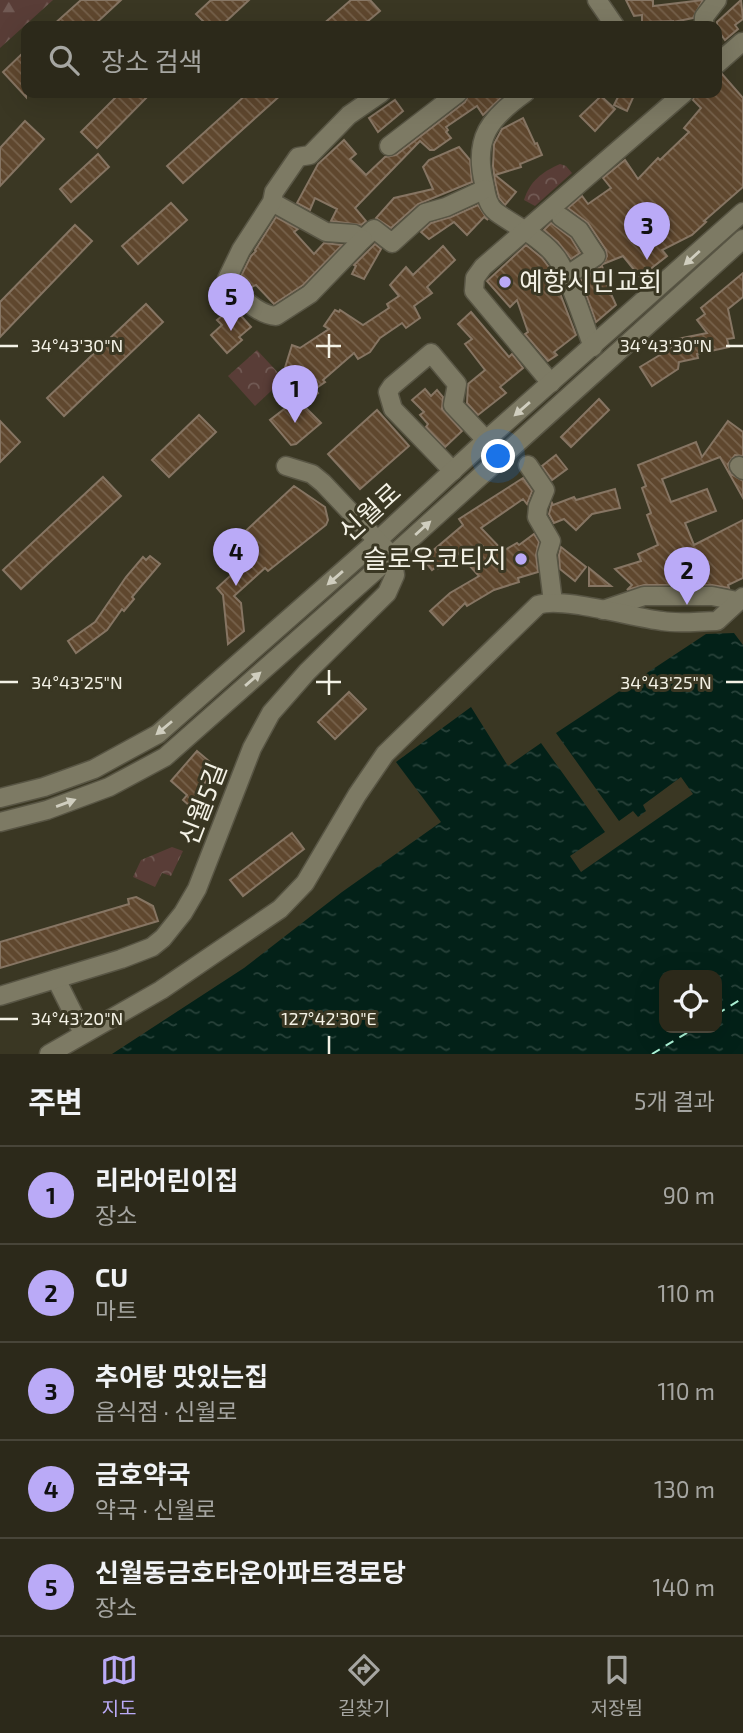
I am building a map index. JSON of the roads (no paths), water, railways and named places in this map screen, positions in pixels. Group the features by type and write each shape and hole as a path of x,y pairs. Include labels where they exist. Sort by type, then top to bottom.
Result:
{"street":[{"path":"597,0 612,21"},
{"path":"704,21 704,17 717,0"},
{"path":"722,55 743,42"},
{"path":"373,98 349,115 310,155 299,157 274,192 272,202 241,250 228,279 248,302 268,315 276,316 310,295 374,229 390,242 394,242 410,223 425,213 446,208 485,189"},
{"path":"389,146 451,98"},
{"path":"514,98 493,120 482,142 479,160 485,189 491,207 555,255 593,346"},
{"path":"551,383 474,291 475,278 483,267 525,231 664,99"},
{"path":"272,202 326,232 354,234 363,239"},
{"name":"신월로","path":"0,798 44,787 94,769 158,734 743,212"},
{"path":"561,217 579,230 596,256 565,276"},
{"name":"신월로","path":"0,822 47,810 109,787 165,757 393,556 743,239"},
{"path":"453,471 393,408 388,392 392,386 431,353 457,384 453,405 486,440"},
{"path":"286,466 312,474 323,483 393,556"},
{"path":"528,466 545,490 537,517 551,541 547,554 553,603"},
{"name":"신월5길","path":"0,996 152,947 175,924 197,890 262,728 271,713 307,672 387,593 395,575 393,556"},
{"path":"602,610 644,596 712,596 740,599"},
{"path":"49,1054 161,990 280,909 305,883 357,795 386,754 538,605 553,603 664,622 717,621 740,599"},
{"path":"56,979 82,1033"}],"water":[{"path":"734,633 743,645 743,1054 112,1054 244,968 342,892 441,822 396,762 471,707 508,766 541,743 605,832 570,856 581,872 693,794 681,777 643,805 646,811 638,817 633,811 619,821 556,733 706,634"}],"place":[{"name":"추어탕 맛있는집","path":"647,260"},
{"name":"예향시민교회","path":"505,282"},
{"name":"신월동금호타운아파트경로당","path":"231,331"},
{"name":"리라어린이집","path":"295,423"},
{"name":"슬로우코티지","path":"521,559"},
{"name":"금호약국","path":"236,586"},
{"name":"CU","path":"687,605"}]}
